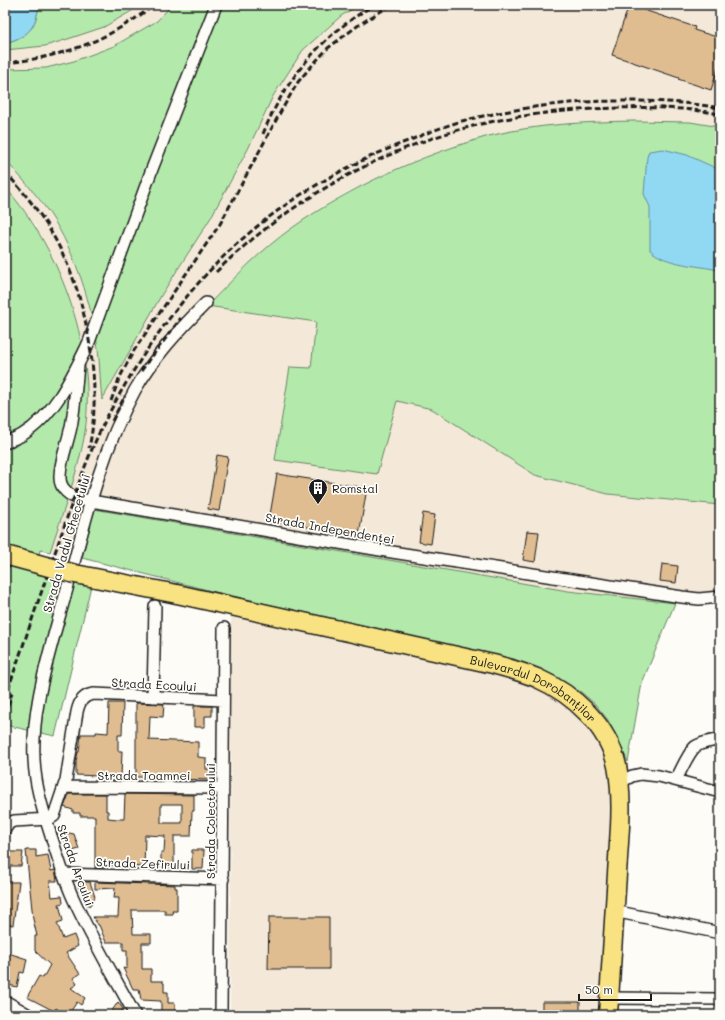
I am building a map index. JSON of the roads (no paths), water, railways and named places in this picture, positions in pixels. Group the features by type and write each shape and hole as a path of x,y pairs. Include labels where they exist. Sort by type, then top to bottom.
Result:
{"main road":[{"name":"Bulevardul Dorobanților","path":"5,554 75,574 177,594 493,664 538,678 572,699 592,718 603,732 611,749 616,765 619,783 620,820 609,1006"}],"street":[{"path":"5,443 22,436 38,423 60,397 78,366 89,342 152,169 216,5"},
{"name":"Strada Vadul Ghecetului","path":"46,820 40,801 36,778 33,755 34,729 45,670 91,501 101,469 134,392 150,365 178,331 206,303"},
{"name":"Strada Independenței","path":"78,366 72,421 61,468 60,479 62,486 68,494 79,499 392,552 682,597 699,599 720,597"},
{"path":"153,697 155,606"},
{"name":"Strada Colectorului","path":"221,1015 224,628"},
{"name":"Strada Ecoului","path":"84,697 94,694 223,700"},
{"name":"Strada Arcului","path":"84,697 78,705 64,787 54,816 46,820 64,874 84,922 135,1015"},
{"path":"676,780 695,747 713,740 720,740"},
{"path":"619,783 632,776 641,774 676,780 720,792"},
{"name":"Strada Toamnei","path":"64,787 223,788"},
{"path":"5,829 9,823 14,821 46,820"},
{"name":"Strada Zefirului","path":"64,874 223,878"},
{"path":"614,911 720,933"},
{"path":"609,1006 720,998"},
{"path":"5,1001 29,1015"}],"water":[{"path":"5,5 39,5 33,26 30,30 20,37 5,43"},
{"path":"663,149 687,155 720,170 720,269 718,270 673,262 664,259 650,250 650,207 644,194 647,157 649,151"}],"railway":[{"path":"5,63 66,52 102,38 137,18 154,5"},
{"path":"263,134 282,95 307,60 338,30 374,5"},
{"path":"111,401 119,379 133,352 220,224 298,82 328,48 360,24 391,5"},
{"path":"5,698 83,472 104,422 136,367 176,310 205,275 242,239 286,204 335,175 386,150 462,121 501,112 582,102 622,101 683,103 720,108"},
{"path":"216,272 278,219 312,196 348,175 384,157 461,129 523,116 593,109 672,108 720,114"},
{"path":"5,172 39,213 52,234 73,278 81,302 87,327 93,377 94,412 89,448"},
{"path":"141,371 181,318"},
{"path":"112,421 125,396"},
{"path":"5,714 12,693"}],"place":[{"name":"Romstal","path":"318,505"}]}
